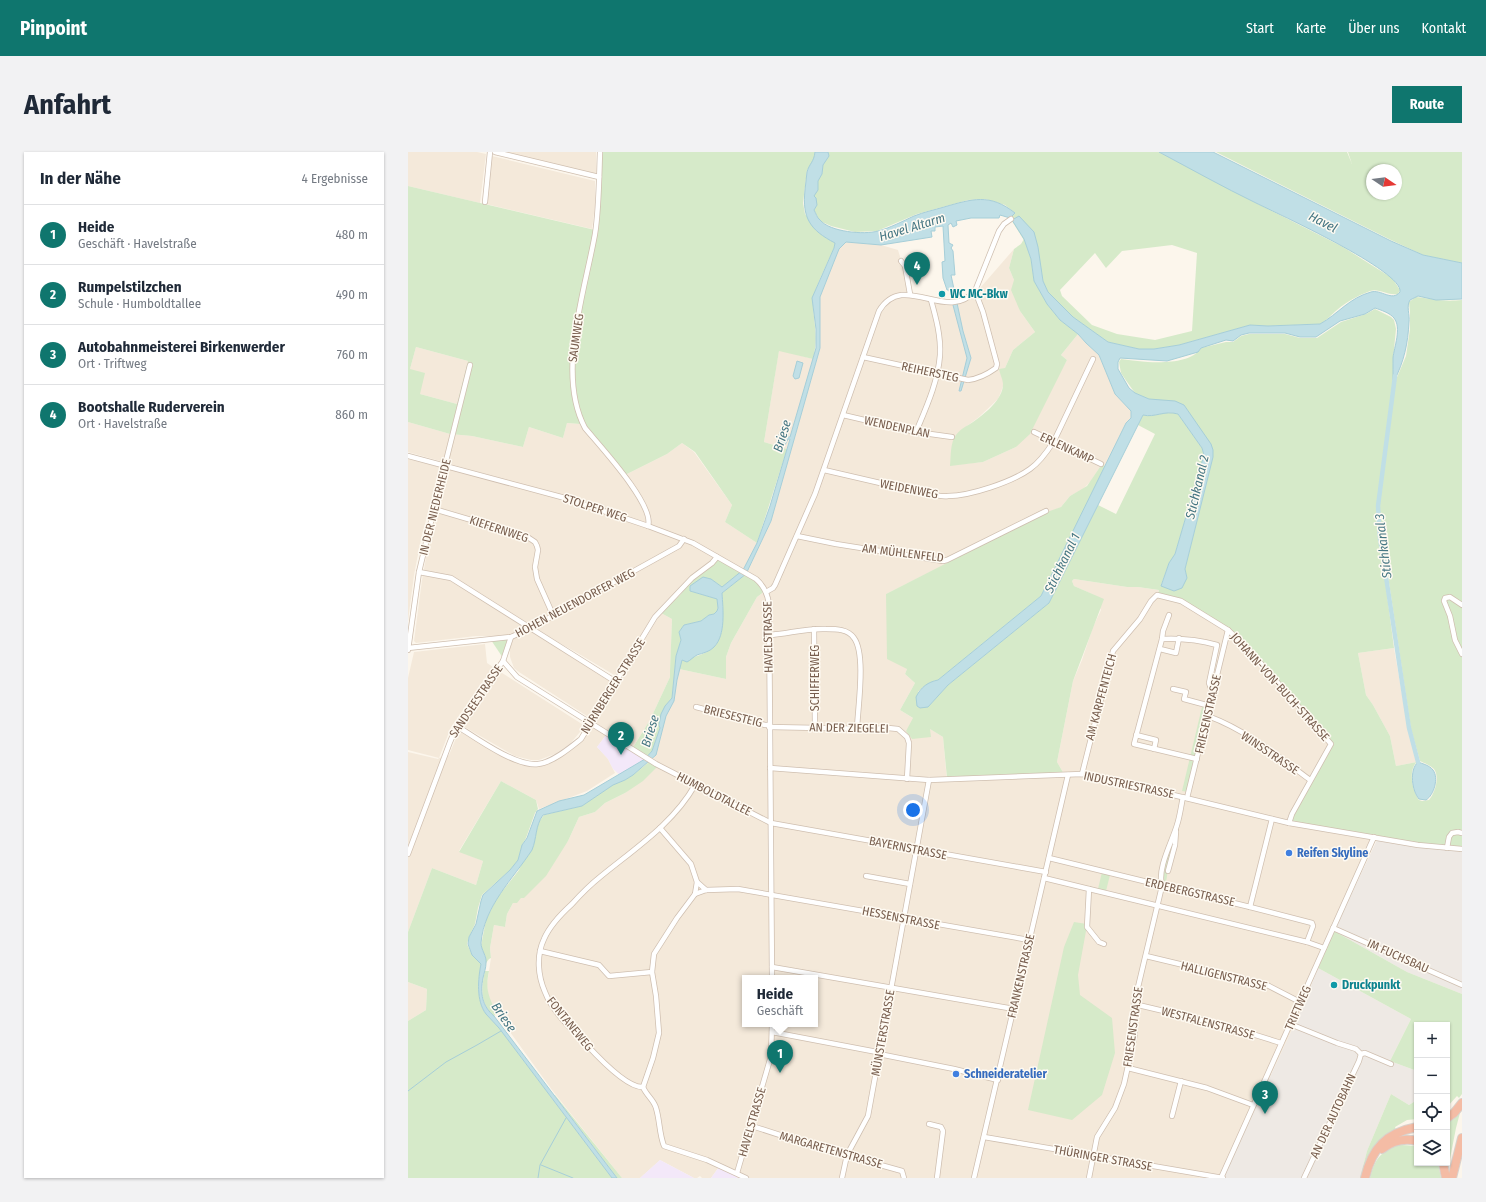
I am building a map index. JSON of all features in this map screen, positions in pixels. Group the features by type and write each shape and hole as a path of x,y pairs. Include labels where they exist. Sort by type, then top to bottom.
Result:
{"highway":[{"path":"1450,1116 1462,1103"},
{"path":"1366,1178 1372,1157 1383,1143 1396,1133 1414,1128"},
{"path":"1452,1178 1462,1138"},
{"path":"1366,1178 1375,1157 1386,1146 1401,1140 1414,1141"},
{"path":"1443,1166 1446,1178"}],"street":[{"path":"485,202 490,152"},
{"path":"495,152 599,177"},
{"name":"SAUMWEG","path":"600,152 595,234 581,296 572,365 574,392 580,420 640,497 649,519 648,526"},
{"path":"975,291 1002,226 1011,219"},
{"path":"901,261 905,266 910,294"},
{"name":"HAVELSTRASSE","path":"772,975 768,605 766,592 775,586 816,494 878,311 883,304 896,295 910,294 931,300 951,302 968,298 975,291"},
{"name":"REIHERSTEG","path":"863,357 966,379 975,379 996,368 997,364 983,312 975,291"},
{"path":"916,432 937,373 940,356 938,331 931,300"},
{"name":"WEIDENWEG","path":"824,470 916,492 948,496 998,485 1020,475 1036,465 1046,453 1054,441 1093,359"},
{"name":"IN DER NIEDERHEIDE","path":"408,648 419,572 470,365"},
{"name":"WENDENPLAN","path":"842,415 916,432 952,437"},
{"name":"ERLENKAMP","path":"1034,432 1101,464"},
{"name":"STOLPER WEG","path":"408,456 565,498 684,539 759,582 766,592"},
{"name":"KIEFERNWEG","path":"434,509 526,536 535,542 538,550 536,562 537,579 553,615"},
{"name":"AM MÜHLENFELD","path":"797,536 836,544 943,561 1046,511"},
{"name":"HOHEN NEUENDORFER WEG","path":"408,648 511,637 531,628 680,546 684,539"},
{"name":"NÜRNBERGER STRASSE","path":"457,726 511,758 524,763 539,764 568,750 581,739 655,617 692,578 712,563 717,557"},
{"path":"419,572 451,578 616,682"},
{"name":"AM KARPFENTEICH","path":"1082,774 1113,651 1140,619 1151,601 1157,595 1181,601 1228,630"},
{"path":"1462,605 1450,597 1445,598 1444,601 1462,654"},
{"path":"1169,615 1163,631 1160,649 1134,744 1197,759"},
{"path":"768,634 787,634 827,628 845,631 854,637 860,661 857,728"},
{"name":"SCHIFFERWEG","path":"814,629 815,727"},
{"name":"FRIESENSTRASSE","path":"1090,1178 1097,1137 1115,1108 1123,1088 1135,1034 1134,1004 1162,886 1160,879 1169,844 1177,825 1197,759 1228,630"},
{"name":"JOHANN-VON-BUCH-STRASSE","path":"1228,630 1250,651 1331,744 1310,780"},
{"path":"511,637 503,661 517,677 590,724"},
{"path":"1162,639 1179,638 1197,640 1217,645 1208,683 1213,694"},
{"path":"1160,649 1176,652 1179,638"},
{"name":"SANDSEESTRASSE","path":"408,854 457,726 503,661"},
{"path":"1173,689 1186,692 1184,699 1210,706"},
{"name":"BRIESESTEIG","path":"696,707 769,726"},
{"name":"WINSSTRASSE","path":"1208,716 1219,720 1259,742 1310,780"},
{"name":"HUMBOLDTALLEE","path":"590,724 656,764 771,824"},
{"name":"AN DER ZIEGELEI","path":"769,726 893,728 903,733 909,743 907,779"},
{"path":"1136,735 1156,740 1154,749"},
{"name":"INDUSTRIESTRASSE","path":"770,768 929,780 1082,774 1185,797 1289,823 1425,846 1460,849"},
{"name":"FRANKENSTRASSE","path":"974,1178 1068,775"},
{"name":"MÜNSTERSTRASSE","path":"842,1178 847,1155 868,1116 929,780"},
{"path":"1289,823 1292,814 1310,780"},
{"name":"FONTANEWEG","path":"642,1087 635,1087 605,1064 555,1009 545,993 540,978 540,952 544,938 554,923 585,890 660,828 678,809 695,785"},
{"path":"1250,906 1272,819"},
{"name":"BAYERNSTRASSE","path":"771,824 1046,872"},
{"name":"FRIESENSTRASSE","path":"1168,870 1175,845 1177,825"},
{"path":"660,828 691,864 697,882 695,894 677,918 654,954 652,972 656,996 659,1033 653,1058 642,1087 656,1107 660,1136 664,1146 707,1160 746,1178"},
{"path":"1447,848 1448,840 1452,833 1462,833"},
{"name":"TRIFTWEG","path":"1221,1178 1374,837"},
{"name":"ERDEBERGSTRASSE","path":"1049,858 1250,906 1312,923 1313,926 1307,942"},
{"path":"866,876 910,884"},
{"name":"ERDEBERGSTRASSE","path":"1044,878 1307,942 1324,948"},
{"path":"697,882 706,890"},
{"path":"1089,889 1087,927 1099,942 1104,944"},
{"name":"HESSENSTRASSE","path":"695,894 706,890 738,890 1029,940"},
{"name":"IM FUCHSBAU","path":"1333,928 1462,985"},
{"path":"540,952 599,965 609,976 652,972"},
{"name":"HALLIGENSTRASSE","path":"1146,956 1267,985 1300,1002"},
{"path":"772,967 1014,1009"},
{"name":"WESTFALENSTRASSE","path":"1134,1004 1223,1025 1281,1043"},
{"path":"1290,1024 1356,1049 1361,1054 1365,1053 1391,1064"},
{"name":"HAVELSTRASSE","path":"737,1173 752,1126 771,1056 772,1027"},
{"path":"772,1032 870,1051 998,1080"},
{"name":"AN DER AUTOBAHN","path":"1304,1178 1361,1054"},
{"path":"1128,1068 1217,1091 1253,1105"},
{"path":"1172,1116 1181,1081"},
{"path":"929,1124 941,1127 943,1131 937,1178"},
{"name":"MARGARETENSTRASSE","path":"752,1126 823,1149 902,1171 904,1178"},
{"name":"THÜRINGER STRASSE","path":"984,1137 1221,1178"}],"shaded area":[{"path":"408,152 477,152 486,154 480,203 408,186"},
{"path":"503,152 596,152 596,175"},
{"path":"492,156 595,181 595,205 592,229 486,204"},
{"path":"845,242 881,245 898,250 903,266 908,295 933,302 964,301 969,299 1014,249 1009,268 1014,280 1020,311 1035,332 1013,350 1005,368 1004,383 998,399 979,417 959,432 951,465 983,462 1016,447 1067,360 1061,355 1078,334 1099,355 1115,394 1131,411 1131,418 1126,423 1105,466 1102,464 1090,482 1083,489 1070,496 1061,507 886,594 907,669 905,674 915,683 900,710 943,737 947,781 1064,774 1057,762 1073,681 1093,627 1101,610 1094,595 1074,586 1072,581 1074,579 1127,587 1138,587 1159,590 1158,593 1182,600 1228,628 1331,742 1292,821 1378,835 1318,968 1304,1004 1223,1178 738,1178 719,1167 711,1178 702,1178 700,1176 694,1178 660,1160 640,1178 622,1178 552,1090 497,1014 488,998 487,984 491,958 490,948 494,925 505,927 507,914 513,903 521,898 568,841 579,817 595,812 605,803 625,793 658,765 651,760 656,755 666,716 674,701 679,669 726,679 726,657 731,643 757,597 765,591 746,574 771,521 820,348 820,297 839,249"},
{"path":"416,347 468,361 457,404 420,394 410,369"},
{"path":"779,350 813,359 787,449 764,442"},
{"path":"408,422 450,434 472,436 523,447 529,427 563,438 567,423 580,424 626,479 643,505 647,525 566,497 408,452"},
{"path":"682,443 694,452 732,505 725,522 757,543 742,571 694,542 649,525 650,516 625,475 667,454"},
{"path":"408,459 440,467 421,539 414,575 408,621"},
{"path":"446,467 564,500 683,539 681,544 554,613 540,583 537,570 536,541 473,518 439,508"},
{"path":"439,513 526,537 537,546 534,566 552,614 531,626 508,636 476,636 416,643 414,641 422,580 429,541 437,515"},
{"path":"684,540 716,557 708,565 694,573 653,615 616,676 532,628 680,547"},
{"path":"661,613 672,619 670,677 650,720 632,749 591,724 611,695"},
{"path":"531,629 612,681 590,718 514,668 510,657 510,643 512,638"},
{"path":"485,644 487,663 493,667 451,727 439,758 408,750 408,678 414,652"},
{"path":"1394,648 1408,729 1417,762 1396,766 1390,736 1366,695 1358,653"},
{"path":"499,671 585,726 570,744 555,754 539,760 531,760 515,756 461,725"},
{"path":"590,725 606,735 597,747 608,759 615,773 587,791 539,809 536,800 501,781 459,851 483,861 476,885 432,868 408,932 408,752 439,758 449,755 459,731 514,762 530,766 544,765 559,759 579,743 588,733"},
{"path":"606,735 645,759 620,775 613,769 608,759 597,747"},
{"path":"1377,840 1462,851 1462,994 1407,972 1334,931"},
{"path":"1318,968 1411,1019 1390,1061 1414,1070 1414,1102 1409,1105 1391,1094 1367,1151 1360,1178 1223,1178 1304,1004"},
{"path":"408,982 427,989 426,1010 408,1021"},
{"path":"660,1160 694,1178 640,1178"},
{"path":"719,1167 730,1172 738,1178 711,1178"}],"green space":[{"path":"600,152 815,152 815,160 807,170 803,203 805,214 823,236 835,243 813,300 816,343 813,359 779,351 764,442 787,449 757,543 725,522 732,505 695,452 682,443 667,454 623,476 580,424 567,423 563,438 529,427 523,447 472,436 450,434 408,422 408,186 595,230","holes":["416,347 468,361 457,404 420,394 425,373 410,369"]},
{"path":"828,152 1159,152 1343,247 1392,278 1400,290 1398,294 1391,294 1377,290 1370,291 1344,304 1320,324 1268,326 1250,325 1179,345 1154,349 1139,349 1108,342 1073,317 1048,292 1043,281 1040,266 1010,218 1015,213 1005,205 985,199 968,200 917,214 877,231 855,232 831,226 820,221 814,210 817,205 813,196 818,190 818,181 822,174 823,165 829,156","holes":["1172,245 1197,253 1192,331 1155,340 1117,334 1092,325 1062,296 1060,290 1095,253 1106,268 1122,251"]},
{"path":"1216,152 1347,152 1352,164 1348,152 1462,152 1462,263 1423,255"},
{"path":"1024,239 1031,259 1034,281 1047,304 1060,320 1078,334 1061,355 1067,360 1030,434 1016,447 983,462 950,466 954,438 962,429 992,406 1000,396 1003,381 999,369 1005,368 1013,350 1035,332 1020,311 1011,290 1014,280 1009,268 1014,249 1021,244"},
{"path":"1416,297 1455,301 1462,300 1462,848 1432,846 1292,821 1294,814 1331,742 1251,650 1197,609 1158,594 1159,590 1138,587 1127,587 1074,579 1072,581 1074,586 1104,599 1073,681 1057,762 1064,774 947,778 943,737 930,729 931,737 912,739 906,731 913,718 900,710 915,683 905,674 907,669 887,659 886,594 1047,512 1061,507 1070,496 1087,486 1102,464 1105,466 1041,596 938,680 923,687 918,692 928,707 948,685 1049,603 1098,505 1116,514 1155,434 1138,425 1143,415 1152,416 1168,413 1178,414 1202,448 1204,455 1175,554 1169,563 1161,585 1174,591 1187,578 1185,569 1213,457 1213,450 1184,405 1149,399 1135,393 1121,373 1119,362 1121,359 1164,362 1186,359 1195,354 1201,348 1226,342 1233,342 1241,336 1249,334 1285,334 1300,338 1317,338 1341,322 1366,314 1375,309 1391,317 1394,320 1396,329 1393,359 1393,382 1376,516 1394,648 1358,653 1366,695 1390,736 1396,766 1417,762 1414,766 1412,775 1414,791 1419,800 1429,800 1435,789 1437,776 1434,769 1420,761 1411,729 1381,537 1379,512 1395,382 1406,356 1410,329 1409,302"},
{"path":"717,558 741,572 722,587 711,579 690,591 717,599 717,611 701,621 684,625 679,632 681,640 676,656 672,698 665,706 660,728 652,751 646,758 632,749 650,720 670,677 672,619 661,613 680,595 696,575"},
{"path":"746,574 759,583 765,591 757,597 731,643 726,657 726,679 679,669 682,660 711,650 718,642 723,622 722,593"},
{"path":"509,639 503,658 491,640"},
{"path":"1202,707 1208,708 1188,792 1182,791"},
{"path":"649,762 659,765 643,781 625,793 605,803 595,812 579,817 568,841 546,876 524,898 521,898 517,903 513,903 507,914 505,927 494,925 490,948 491,958 486,963 486,958 481,946 486,920 497,898 519,870 538,823 544,815 582,806 614,784 633,775"},
{"path":"501,781 536,800 538,809 522,845 518,860 510,870 482,895 475,924 467,944 472,955 481,964 479,976 479,996 486,1014 499,1028 612,1178 408,1178 408,1021 426,1010 427,989 408,982 408,932 432,868 476,885 483,861 459,852"},
{"path":"1170,846 1172,847 1166,882 1162,881"},
{"path":"1102,872 1110,875 1106,891 1098,889"},
{"path":"1074,922 1087,924 1078,975 1080,995 1112,1018 1115,1053 1102,1095 1072,1120 1028,1110 1064,947"},
{"path":"1334,931 1407,972 1462,994 1462,1094 1459,1098 1457,1096 1450,1104 1450,1022 1414,1022 1414,1070 1390,1061 1411,1019 1318,968"},
{"path":"485,971 489,971 487,983 490,998 497,1014 494,1016 489,1011 484,1001 482,990"},
{"path":"1391,1094 1409,1105 1414,1102 1414,1119 1407,1120 1395,1127 1396,1130 1390,1133 1363,1178 1360,1178 1367,1151"},
{"path":"555,1095 622,1178 617,1178"},
{"path":"1461,1109 1450,1159 1450,1130 1450,1118"},
{"path":"1401,1143 1402,1145 1414,1146 1414,1166 1439,1166 1441,1178 1370,1178 1377,1159 1389,1149"}],"water":[{"path":"815,152 828,152 829,156 823,165 822,174 818,181 818,190 814,196 816,198 817,205 814,210 818,218 825,224 839,230 864,233 878,231 922,213 972,200 989,200 997,202 1015,213 1010,218 1000,215 999,218 971,218 956,221 957,225 953,227 951,223 948,225 949,243 953,245 951,248 953,251 955,275 951,275 963,331 971,358 961,391 959,391 967,358 949,290 947,290 943,278 942,262 945,261 943,226 935,227 935,231 931,231 932,237 881,245 846,242 839,249 820,297 820,348 771,521 746,574 722,593 723,622 718,642 710,650 697,655 687,662 682,660 674,701 666,716 656,755 633,775 613,785 582,806 543,815 537,828 532,850 493,905 483,930 481,943 486,960 482,989 484,1004 617,1178 612,1178 483,1009 479,996 479,976 481,964 472,955 468,944 469,937 476,924 483,895 510,870 518,860 522,845 527,838 537,811 559,801 584,795 645,759 652,751 660,728 659,725 661,714 665,706 672,698 676,656 681,640 679,632 684,625 701,621 709,615 714,614 718,608 717,599 690,591 690,586 703,577 711,579 722,587 743,570 757,543 770,506 790,439 788,439 785,445 776,444 781,429 786,429 788,432 788,437 790,437 816,348 816,329 812,298 835,243 814,228 807,216 805,208 804,200 807,172 814,158"},
{"path":"1159,152 1213,152 1391,241 1423,255 1462,263 1462,299 1436,300 1418,296 1410,300 1408,305 1409,319 1406,345 1403,360 1394,381 1393,358 1397,338 1396,322 1390,315 1375,308 1365,314 1340,321 1316,337 1300,337 1285,333 1249,333 1241,335 1233,341 1226,340 1201,348 1198,352 1167,361 1120,358 1118,362 1118,369 1129,388 1135,393 1149,399 1175,401 1184,405 1211,444 1213,450 1213,457 1185,569 1187,578 1182,588 1174,591 1161,586 1169,563 1175,554 1204,455 1202,448 1178,414 1168,413 1152,416 1143,415 1049,603 948,685 928,707 920,708 917,706 916,697 923,688 931,682 938,680 1041,596 1126,423 1131,418 1131,411 1115,394 1099,355 1078,334 1060,320 1047,304 1034,281 1031,259 1024,239 1012,220 1019,216 1034,232 1038,247 1043,281 1048,292 1073,317 1108,342 1139,349 1154,349 1179,345 1250,325 1268,326 1320,324 1350,302 1363,295 1371,292 1379,292 1394,296 1400,292 1396,283 1382,271 1337,243 1231,191"},
{"path":"797,361 803,363 799,378 795,379 793,376"},
{"path":"1418,762 1430,767 1435,773 1436,777 1435,786 1429,798 1426,800 1419,799 1413,786 1413,770"}],"waterway":[{"name":"Stichkanal 3","path":"1395,376 1378,506 1380,539 1409,728 1418,762"},
{"name":"Briese","path":"408,1091 446,1062 501,1031"},
{"path":"538,1178 540,1165 566,1118"},
{"path":"541,1165 573,1178"}],"place":[{"name":"Bootshalle Ruderverein","path":"917,285"},
{"name":"WC MC-Bkw","path":"942,294"},
{"name":"Rumpelstilzchen","path":"621,755"},
{"name":"Reifen Skyline","path":"1289,853"},
{"name":"Druckpunkt","path":"1334,985"},
{"name":"Heide","path":"780,1073"},
{"name":"Schneideratelier","path":"956,1074"},
{"name":"Autobahnmeisterei Birkenwerder","path":"1265,1114"}],"water label":[{"name":"Havel","path":"1323,222"},
{"name":"Havel Altarm","path":"912,227"},
{"name":"Stichkanal 2","path":"1197,487"},
{"name":"Stichkanal 1","path":"1062,563"}]}
